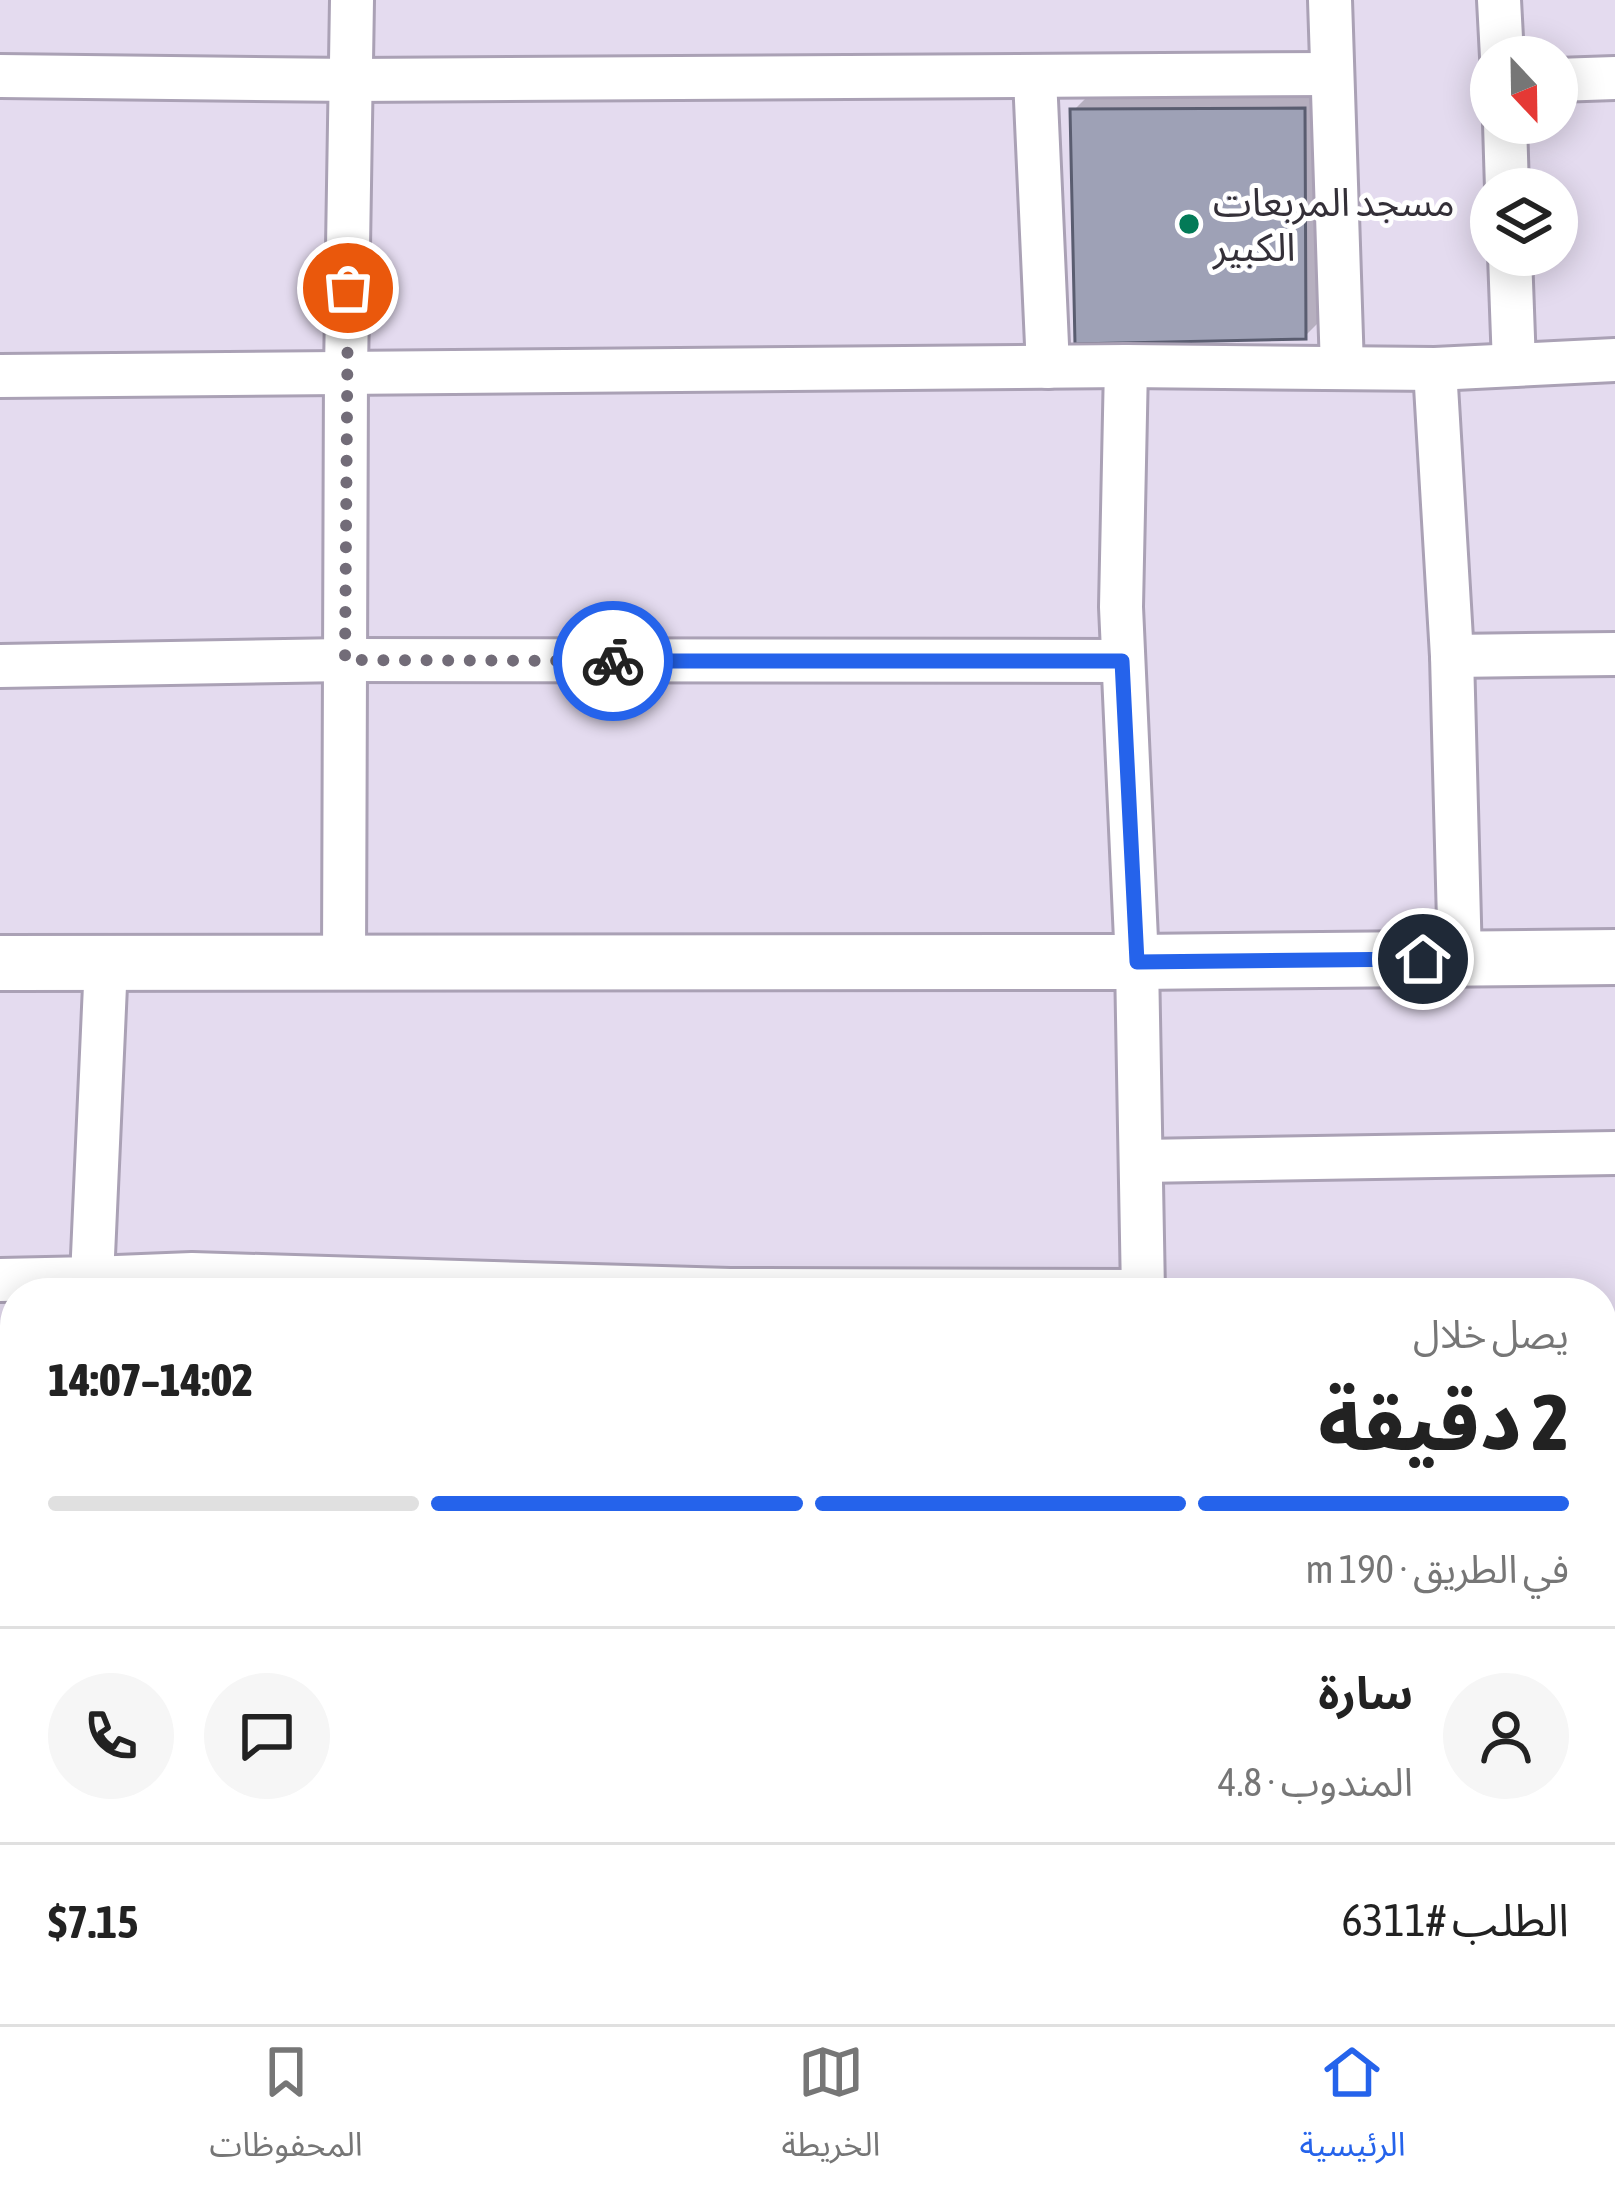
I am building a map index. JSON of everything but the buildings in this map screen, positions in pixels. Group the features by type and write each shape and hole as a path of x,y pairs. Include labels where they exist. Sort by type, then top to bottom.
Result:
{"street":[{"path":"344,962 352,0"},
{"path":"1330,0 1342,368"},
{"path":"1499,0 1501,36"},
{"path":"0,76 353,80 1331,74"},
{"path":"1034,78 1048,367"},
{"path":"1578,79 1615,78"},
{"path":"1511,276 1514,365"},
{"path":"0,376 1126,366 1435,369 1615,359"},
{"path":"1126,366 1122,661 1137,962 1143,1278"},
{"path":"1435,369 1452,656 1460,959"},
{"path":"1452,656 1615,654"},
{"path":"0,666 345,660 1122,661"},
{"path":"0,963 1615,957"},
{"path":"92,1278 106,963"},
{"path":"1142,1161 1615,1153"},
{"path":"155,1278 191,1274 224,1278"}],"way so far":[{"path":"348,288 345,660 613,661"}],"place":[{"name":"مسجد المربعات الكبير","path":"1189,224"}],"route":[{"path":"613,661 1122,661 1137,962 1423,959"}]}
